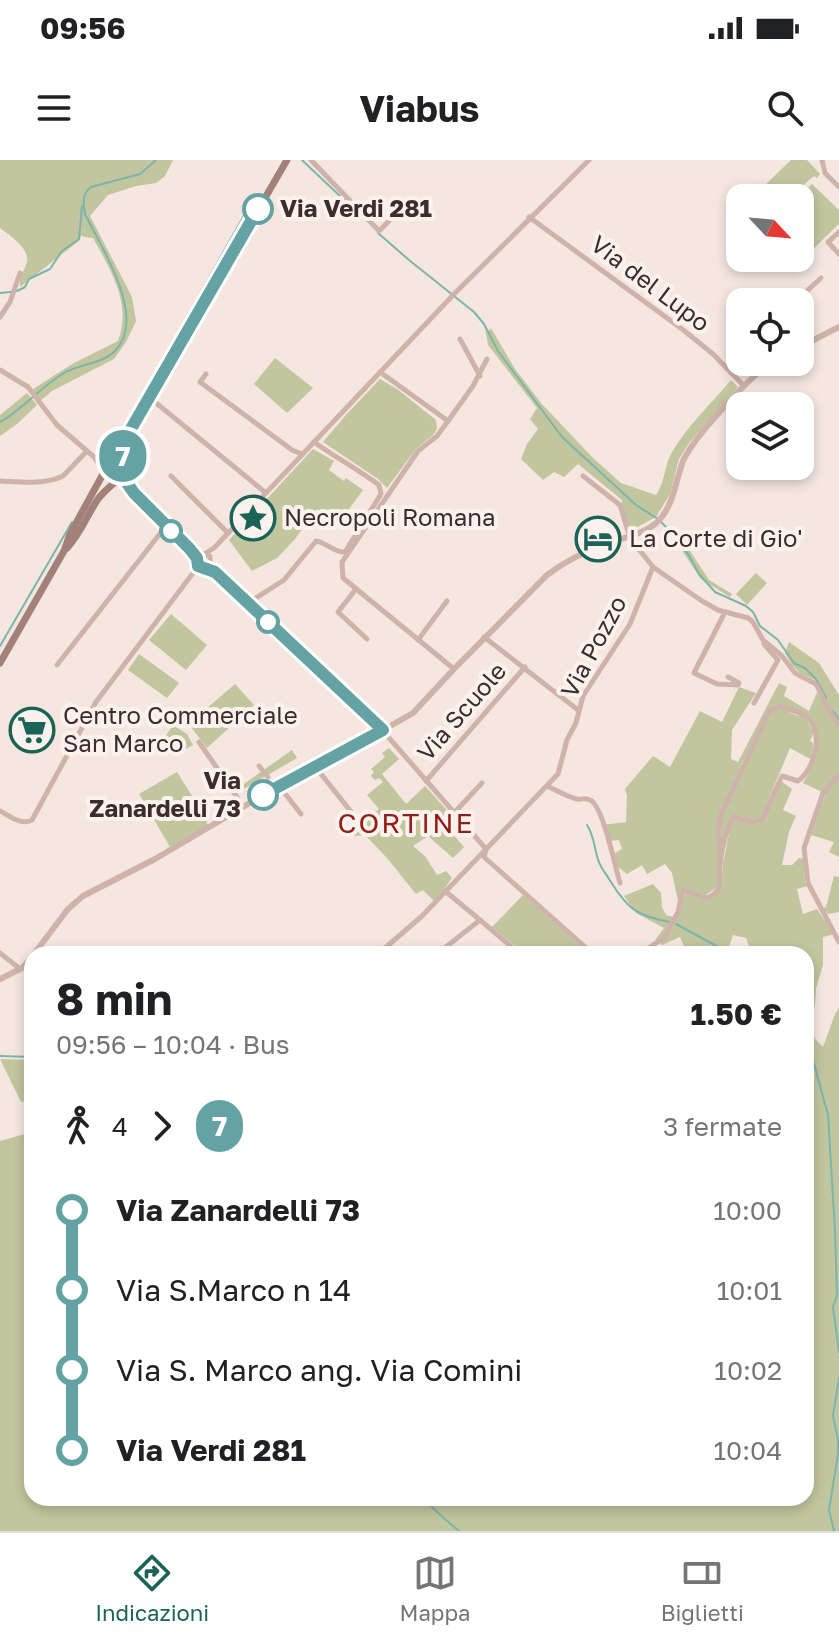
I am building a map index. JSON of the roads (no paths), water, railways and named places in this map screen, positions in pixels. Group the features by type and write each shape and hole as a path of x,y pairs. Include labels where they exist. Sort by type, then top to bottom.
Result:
{"main road":[{"path":"0,663 64,551 104,467 150,398 287,160"},
{"path":"64,551 98,499 119,479 124,441"},
{"path":"104,467 115,463 122,471"},
{"path":"104,467 107,480 114,482"}],"street":[{"path":"311,160 379,231 389,221"},
{"path":"0,811 19,821 32,820 96,702 214,548 453,295 589,160"},
{"path":"822,160 825,173 839,187"},
{"name":"Via del Lupo","path":"529,217 682,329 713,354 744,386"},
{"path":"839,232 828,242 839,254"},
{"path":"0,317 10,302 20,273"},
{"path":"810,288 821,278"},
{"path":"814,340 839,327"},
{"path":"460,339 480,376"},
{"path":"454,669 343,578 342,562 418,451 437,436 448,421 480,376 487,359"},
{"path":"0,370 32,391 57,425 104,467"},
{"path":"380,372 448,421"},
{"path":"206,374 200,382 292,450 302,454"},
{"path":"40,946 68,909 83,896 155,859 279,786 413,713 484,637 558,566 606,543 630,538 656,523 672,499 684,459 754,376"},
{"path":"150,398 266,493"},
{"path":"248,603 284,580 316,541 345,552 381,490 355,466 347,465 314,442"},
{"path":"292,450 296,460"},
{"path":"0,481 58,479 87,451"},
{"path":"122,471 134,493 166,526 383,730 486,849 484,857 584,946"},
{"path":"171,476 228,533"},
{"path":"583,476 620,505 630,538 653,567 702,601 753,622 764,644 778,660 754,703"},
{"path":"114,482 127,483"},
{"path":"57,665 166,526"},
{"name":"Via Pozzo","path":"387,946 422,916 558,774 583,696 630,624 653,567"},
{"path":"356,589 338,612 367,639"},
{"path":"418,640 447,601"},
{"path":"725,612 694,673 717,684 738,685 728,677"},
{"name":"Via Scuole","path":"484,637 579,711"},
{"path":"763,640 782,656 795,673 816,684 839,725"},
{"name":"Via Scuole","path":"426,781 525,667"},
{"path":"652,946 664,938 678,912 683,890 707,898 720,886 718,830 721,815 769,711 779,706 808,717 816,731 814,755 804,777 798,781 782,776 762,820 758,822 734,817 721,859"},
{"path":"199,742 246,815"},
{"path":"317,765 360,823"},
{"path":"259,766 268,777"},
{"path":"839,775 823,793 804,848 808,883 839,942"},
{"path":"454,813 482,783"},
{"path":"279,786 301,814"},
{"path":"547,786 576,799 587,799 597,806 620,883"},
{"path":"445,891 511,946"},
{"path":"447,946 480,920"},
{"path":"0,953 20,969"},
{"path":"0,979 24,965"}],"waterway":[{"path":"0,422 64,373 110,355 124,337 124,302 110,263 85,214 84,199 91,187 140,174 156,160"},
{"path":"302,160 362,217"},
{"path":"198,297 255,196"},
{"path":"17,291 25,287 29,279 50,269 62,251 79,239 82,206"},
{"path":"378,233 474,312 498,351 562,437 636,505 666,527 715,592 753,612 760,626 778,640 794,663 805,668 816,679 826,698"},
{"path":"0,293 11,292"},
{"path":"131,415 195,302"},
{"path":"0,646 72,522"},
{"path":"833,711 839,720"},
{"path":"587,825 600,864 621,897 641,913 670,922"},
{"path":"676,924 716,946"},
{"path":"0,1056 24,1057"},
{"path":"814,1063 828,1115 837,1295 833,1307 839,1352"},
{"path":"834,1531 829,1510 838,1454 833,1416 839,1378"},
{"path":"432,1506 459,1531"}],"place":[{"name":"Via Verdi 281","path":"258,209"},
{"name":"Necropoli Romana","path":"253,518"},
{"name":"La Corte di Gio'","path":"598,539"},
{"name":"Centro Commerciale San Marco","path":"32,730"},
{"name":"Via Zanardelli 73","path":"263,795"}],"district":[{"name":"CORTINE","path":"406,823"}]}
